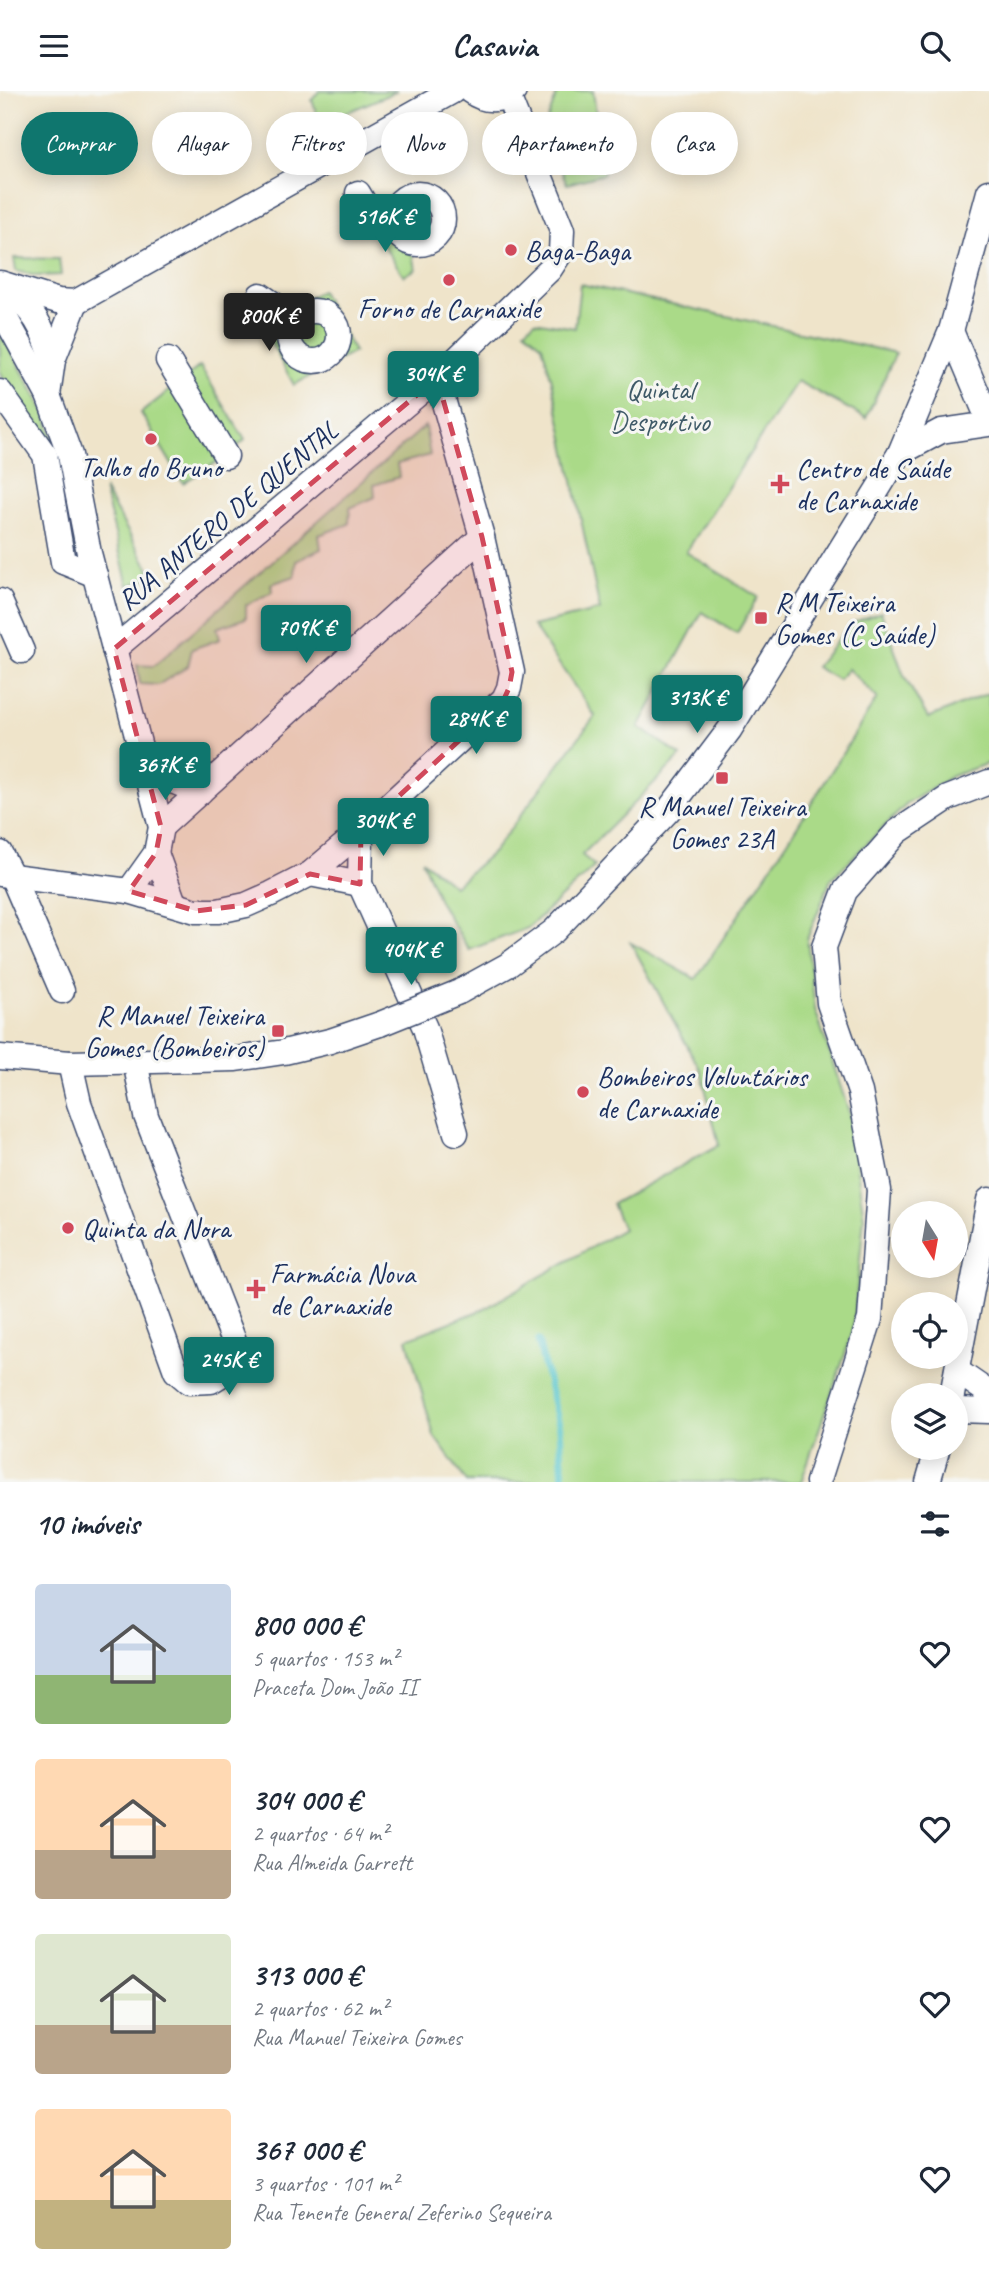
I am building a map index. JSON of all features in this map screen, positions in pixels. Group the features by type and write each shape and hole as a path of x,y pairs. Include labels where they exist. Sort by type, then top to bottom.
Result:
{"street":[{"path":"24,352 28,332 37,322 59,321 69,305 453,91"},
{"path":"470,91 476,96 493,100 511,93"},
{"name":"RUA ANTERO DE QUENTAL","path":"114,649 437,377 550,269 561,252 562,230 511,93"},
{"path":"0,1057 70,1063 236,1059 284,1052 330,1041 380,1024 459,992 508,965 554,931 668,811 730,729 900,453 951,331 989,192"},
{"path":"358,193 373,218 393,218"},
{"path":"260,295 295,319"},
{"path":"3,298 69,305"},
{"path":"3,298 33,312 44,330 52,360"},
{"path":"3,298 24,352 48,395 70,455 95,575 161,827 156,853 128,891"},
{"path":"48,395 52,360 69,305"},
{"path":"900,453 940,431 989,422 951,331"},
{"path":"168,360 226,456"},
{"path":"6,875 128,891 174,902 196,911 218,911 246,905 310,874 361,831 504,699 512,672 482,537 437,377"},
{"path":"0,392 45,455 63,562 95,575"},
{"path":"161,827 482,537"},
{"path":"0,601 22,652"},
{"path":"146,771 200,792"},
{"path":"818,1482 870,1319 879,1190 860,1092 829,1003 824,947 845,891 897,832 948,798 989,782"},
{"path":"361,831 360,884 425,1028 456,1133"},
{"path":"0,853 6,875 62,991"},
{"path":"156,853 174,902"},
{"path":"310,874 360,884"},
{"path":"70,1063 79,1103 176,1371 189,1382 211,1381 232,1368 237,1351 146,1116 135,1061"},
{"path":"954,1383 989,1200"},
{"path":"968,1387 989,1393"},
{"path":"968,1410 989,1411"},
{"path":"928,1482 934,1460"}],"highlighted area":[{"path":"437,378 482,537 512,672 509,688 504,699 361,831 360,884 310,874 246,905 196,911 129,891 156,853 161,827 114,649"}],"green space":[{"path":"319,91 397,91 348,112 316,112 312,100"},
{"path":"558,91 593,91 596,112 550,112"},
{"path":"563,175 600,175 567,184"},
{"path":"403,190 405,198 396,210 394,222 399,234 411,243 416,269 404,276 361,213"},
{"path":"14,258 59,259 61,275 36,276 16,271"},
{"name":"Quintal Desportivo","path":"580,284 896,353 866,418 797,381 686,552 758,597 737,633 702,612 639,727 681,756 582,855 595,866 528,928 469,950 439,901 422,860 454,886 493,852 595,716 533,626 600,610 552,381 542,345 525,330 535,321 575,328"},
{"path":"321,291 354,352 294,385 260,323"},
{"path":"0,331 46,414 85,557 69,555 49,445 0,373"},
{"path":"200,366 245,440 226,456 183,483 141,413"},
{"path":"425,426 430,455 397,464 399,477 374,485 375,497 350,508 349,524 319,535 321,549 296,561 295,576 271,584 272,592 246,605 246,618 217,628 220,639 192,649 188,666 158,685 140,684 137,665 154,666"},
{"path":"104,489 153,576 128,586"},
{"path":"881,612 904,676 928,718 989,693 989,763 952,776 907,804 831,879 807,939 815,1009 849,1112 864,1218 853,1331 801,1482 467,1482 434,1436 407,1339 484,1309 623,1229 612,1204 719,1145 701,1071 631,943 696,979 788,841 877,698 848,669 838,680 816,667 851,623"}],"waterway":[{"path":"538,1341 560,1428 563,1482"}],"place":[{"name":"Baga-Baga","path":"511,250"},
{"name":"Forno de Carnaxide","path":"449,280"},
{"name":"Talho do Bruno","path":"151,439"},
{"name":"Centro de Saúde de Carnaxide","path":"780,484"},
{"name":"R M Teixeira Gomes (C Saúde)","path":"761,618"},
{"name":"R Manuel Teixeira Gomes 23A","path":"722,778"},
{"name":"R Manuel Teixeira Gomes (Bombeiros)","path":"278,1031"},
{"name":"Bombeiros Voluntários de Carnaxide","path":"583,1092"},
{"name":"Quinta da Nora","path":"68,1228"},
{"name":"Farmácia Nova de Carnaxide","path":"256,1289"}]}
